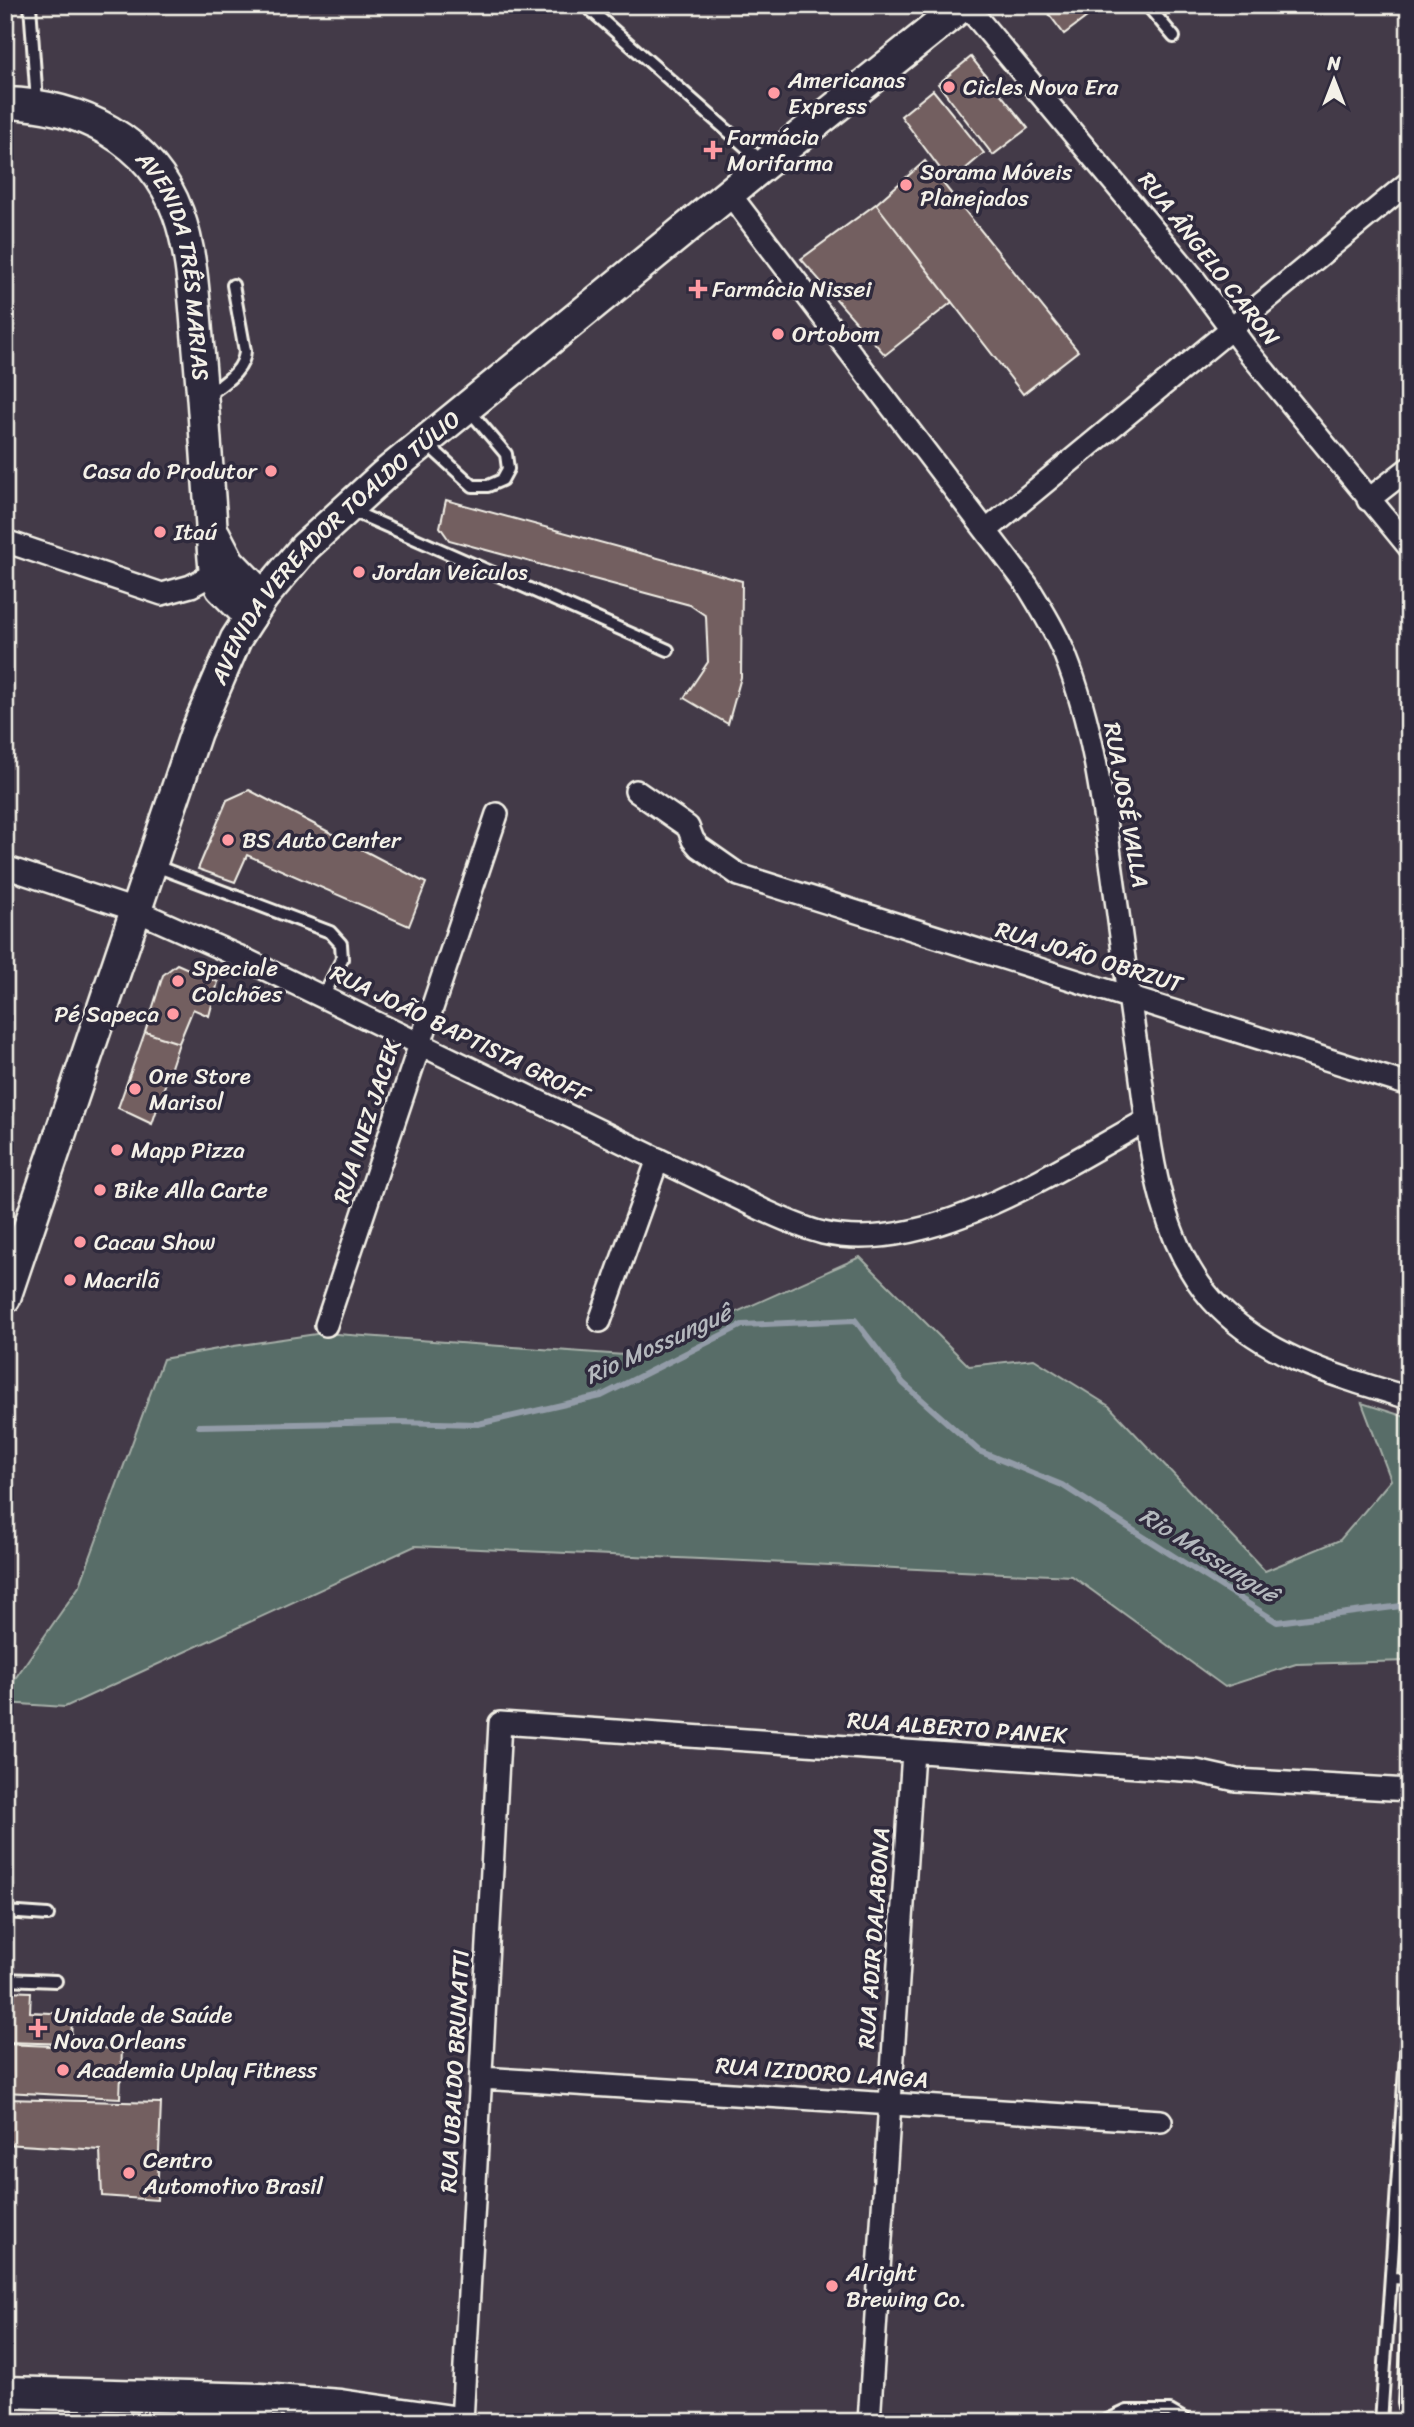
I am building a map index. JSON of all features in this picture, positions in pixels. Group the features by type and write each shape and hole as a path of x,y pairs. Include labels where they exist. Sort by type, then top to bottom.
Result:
{"main road":[{"name":"AVENIDA VEREADOR TOALDO TÚLIO","path":"5,1298 11,1259 209,696 236,639 257,607 305,547 345,509 729,193 964,5"},
{"name":"AVENIDA TRÊS MARIAS","path":"5,103 37,105 86,118 112,131 133,146 154,168 178,212 185,238 202,399 215,573"},
{"name":"AVENIDA TRÊS MARIAS","path":"212,528 221,551 257,607"},
{"path":"215,573 221,588 257,607"},
{"path":"5,2392 286,2400 460,2422"}],"street":[{"name":"RUA ÂNGELO CARON","path":"964,5 1183,265 1368,500 1409,547"},
{"path":"987,530 1409,182"},
{"name":"RUA JOSÉ VALLA","path":"729,193 987,530 1048,618 1065,655 1090,740 1106,827 1147,1120 1166,1216 1194,1278 1214,1302 1240,1326 1272,1347 1326,1371 1409,1398"},
{"path":"1368,500 1409,468"},
{"path":"5,541 162,594 191,586 215,573"},
{"name":"RUA JOÃO OBRZUT","path":"636,791 688,827 699,847 739,875 1409,1085"},
{"name":"RUA INEZ JACEK","path":"326,1325 497,814"},
{"name":"RUA JOÃO BAPTISTA GROFF","path":"5,867 135,910 420,1043 794,1224 825,1233 855,1236 892,1234 941,1223 999,1201 1147,1120"},
{"path":"600,1321 658,1159"},
{"name":"RUA ALBERTO PANEK","path":"500,1723 1196,1771 1236,1780 1409,1790"},
{"name":"RUA UBALDO BRUNATTI","path":"460,2422 500,1723"},
{"name":"RUA ADIR DALABONA","path":"869,2422 912,1752"},
{"name":"RUA IZIDORO LANGA","path":"481,2078 1161,2121"}],"lane":[{"path":"30,5 37,105"},
{"path":"585,5 765,164"},
{"path":"1147,5 1174,37"},
{"path":"202,399 238,371 245,362 233,285"},
{"path":"425,442 473,485 488,485 502,480 508,469 506,454 467,408"},
{"path":"345,509 668,650"},
{"path":"150,864 330,932 341,944 342,959 323,997"},
{"path":"5,1912 48,1915"},
{"path":"5,1979 56,1981"},
{"path":"1381,2422 1409,2010"},
{"path":"1392,2278 1409,2279"},
{"path":"1408,2422 1404,2403 1409,2308"},
{"path":"1103,2422 1127,2411 1170,2411 1189,2422"}],"green space":[{"path":"860,1257 969,1366 1034,1359 1109,1406 1265,1571 1340,1540 1391,1480 1362,1403 1409,1418 1409,1661 1296,1664 1225,1687 1072,1576 415,1546 65,1707 5,1703 5,1693 80,1585 163,1359 323,1333 638,1356"}],"building":[{"path":"1042,5 1103,5 1064,34"},
{"path":"1154,5 1177,5 1163,17"},
{"path":"971,57 1028,128 993,155 938,84"},
{"path":"933,90 984,153 950,182 901,116"},
{"path":"925,161 1078,351 1023,394 876,204"},
{"path":"876,204 952,302 885,355 801,259"},
{"path":"446,500 742,581 741,677 728,724 684,698 708,662 706,616 690,605 449,540 440,527"},
{"path":"249,790 426,883 409,926 247,855 235,882 198,869 227,800"},
{"path":"177,964 218,982 209,1016 193,1009 179,1043 145,1032 163,975"},
{"path":"145,1032 179,1043 152,1124 118,1108"},
{"name":"Unidade de Saúde Nova Orleans","path":"5,1991 31,1992 30,2012 72,2014 71,2044 5,2042"},
{"name":"Academia Uplay Fitness","path":"5,2044 122,2049 120,2098 5,2092"},
{"name":"Centro Automotivo Brasil","path":"5,2099 161,2103 157,2200 102,2196 100,2150 5,2144"}],"waterway":[{"name":"Rio Mossunguê","path":"199,1426 396,1422 478,1424 601,1396 742,1325 855,1320 903,1383 979,1451 1062,1485 1277,1622 1409,1605"}],"place":[{"name":"Cicles Nova Era","path":"949,87"},
{"name":"Americanas Express","path":"774,93"},
{"name":"Farmácia Morifarma","path":"713,150"},
{"name":"Sorama Móveis Planejados","path":"906,185"},
{"name":"Farmácia Nissei","path":"698,289"},
{"name":"Ortobom","path":"778,334"},
{"name":"Casa do Produtor","path":"271,471"},
{"name":"Itaú","path":"160,532"},
{"name":"Jordan Veículos","path":"359,572"},
{"name":"BS Auto Center","path":"228,840"},
{"name":"Speciale Colchões","path":"178,981"},
{"name":"Pé Sapeca","path":"173,1014"},
{"name":"One Store Marisol","path":"135,1089"},
{"name":"Mapp Pizza","path":"117,1150"},
{"name":"Bike Alla Carte","path":"100,1190"},
{"name":"Cacau Show","path":"80,1242"},
{"name":"Macrilã","path":"70,1280"},
{"name":"Unidade de Saúde Nova Orleans","path":"38,2028"},
{"name":"Academia Uplay Fitness","path":"63,2070"},
{"name":"Centro Automotivo Brasil","path":"129,2173"},
{"name":"Alright Brewing Co.","path":"832,2286"}]}
